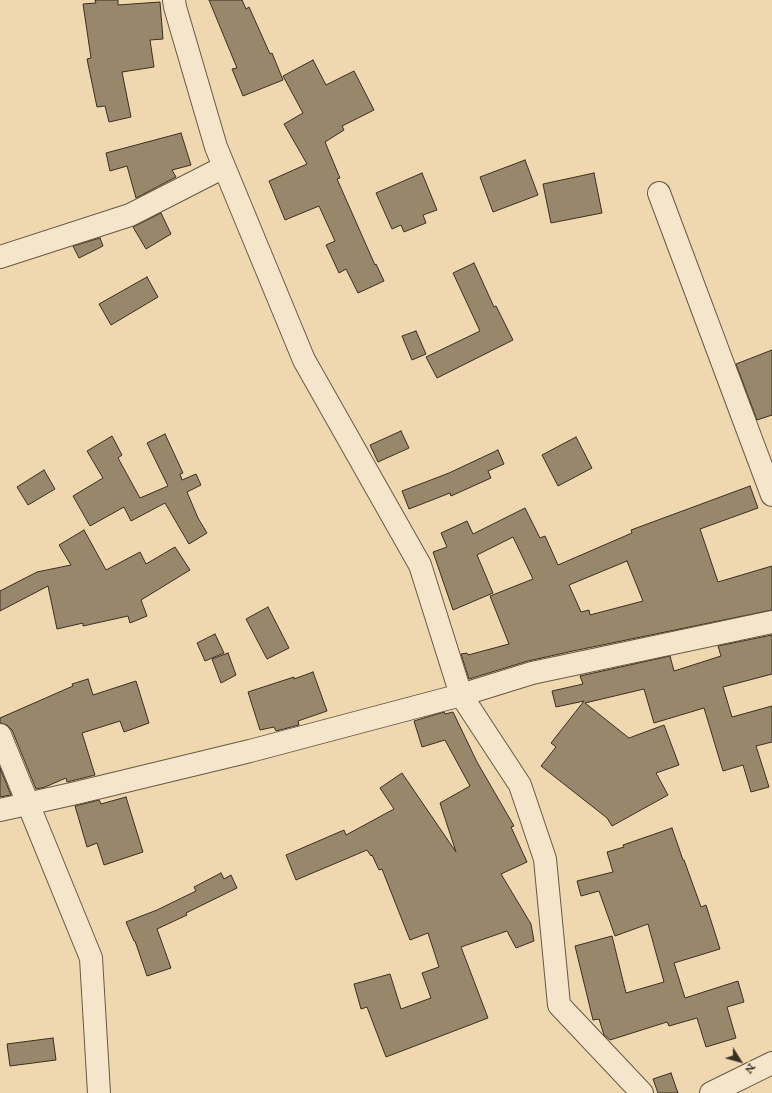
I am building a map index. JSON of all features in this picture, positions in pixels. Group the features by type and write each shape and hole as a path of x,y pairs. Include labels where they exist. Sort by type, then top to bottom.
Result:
{"street":[{"path":"174,0 177,15 216,147 304,360 420,565 461,695 520,785 545,859 558,1005 642,1093"},
{"path":"0,257 130,216 224,167"},
{"path":"659,193 772,495"},
{"path":"0,810 250,751 461,695 532,673 772,622"},
{"path":"0,736 92,958 98,1093"},
{"path":"711,1093 772,1063"}],"building":[{"path":"95,0 118,0 118,5 160,2 163,39 150,40 154,67 122,72 131,117 109,122 105,106 97,107 87,59 91,58 83,4 96,3"},
{"path":"209,0 242,0 246,9 249,7 270,54 272,53 283,80 243,96 232,69 237,68"},
{"path":"313,60 326,85 354,71 374,110 342,126 344,130 325,142 340,178 337,179 375,265 376,264 384,281 358,293 346,269 339,273 326,245 335,241 319,206 285,220 269,181 307,164 284,124 303,113 283,76"},
{"path":"181,133 191,165 172,170 176,177 136,198 127,166 110,171 106,153"},
{"path":"525,160 538,195 493,212 480,177"},
{"path":"422,173 437,210 423,215 426,223 404,232 401,225 392,229 376,193"},
{"path":"594,173 602,213 551,223 543,184"},
{"path":"161,213 171,234 146,249 133,227"},
{"path":"100,238 103,246 79,258 73,246"},
{"path":"474,263 494,307 496,306 513,340 437,378 426,357 480,331 453,273"},
{"path":"147,277 158,297 111,325 99,304"},
{"path":"416,331 426,354 412,360 402,336"},
{"path":"772,350 772,415 757,420 736,364"},
{"path":"401,431 409,448 378,462 370,445"},
{"path":"165,434 183,473 180,474 182,480 196,474 201,485 187,492 198,518 207,533 189,544 165,503 131,521 124,507 90,526 73,496 103,478 87,451 112,436 122,455 118,458 140,498 168,486 147,443"},
{"path":"576,437 592,468 558,486 542,455"},
{"path":"498,450 504,464 488,471 491,478 451,496 450,493 409,509 402,491 449,473"},
{"path":"44,470 55,489 28,505 17,487"},
{"path":"750,486 758,508 700,529 718,582 772,566 772,610 528,661 469,679 461,654 467,653 468,655 509,644 490,596 533,579 513,537 477,555 493,593 453,610 433,552 447,547 441,533 467,521 473,534 525,508 540,538 545,536 558,565 632,533 631,530","holes":["627,561 643,601 590,615 589,610 581,612 569,585"]},
{"path":"84,530 106,570 140,552 146,564 175,547 190,570 141,600 147,616 130,623 128,616 83,626 83,623 57,629 48,586 0,611 0,591 37,572 71,565 59,545"},
{"path":"268,607 289,648 267,659 246,619"},
{"path":"215,634 224,653 205,661 197,643"},
{"path":"772,635 772,674 723,687 732,717 772,706 772,742 756,746 769,787 751,792 743,765 723,771 704,708 654,723 644,689 585,703 629,738 664,725 679,765 656,773 668,795 612,826 607,818 541,766 556,747 551,743 584,701 556,707 552,691 583,684 580,676 670,656 674,671 721,656 718,646"},
{"path":"228,653 236,675 221,683 212,659"},
{"path":"313,672 327,711 298,721 299,725 276,731 274,727 260,730 248,692"},
{"path":"88,679 93,695 136,681 149,723 124,732 120,721 82,733 95,775 67,782 66,778 45,787 36,789 12,730 7,725 0,723 0,718 73,686 72,684"},
{"path":"444,712 445,714 453,712 477,762 514,826 511,827 527,862 501,874 531,924 534,941 516,948 507,931 461,947 488,1018 386,1057 367,1007 361,1009 354,984 390,974 401,1009 431,998 422,973 439,967 428,933 410,940 382,869 379,870 372,855 371,856 367,850 296,880 286,855 344,830 346,835 394,809 380,788 402,773 456,852 440,803 470,786 445,740 422,747 414,721"},
{"path":"0,768 11,795 0,797"},
{"path":"126,797 143,852 104,865 97,843 87,847 75,806 99,800 101,804"},
{"path":"672,828 701,907 706,905 720,949 674,963 685,998 738,981 744,1002 727,1007 736,1038 706,1047 697,1018 669,1026 667,1022 610,1040 604,1035 599,1019 593,1020 575,946 612,936 626,993 664,982 648,924 615,936 599,891 581,896 577,881 613,872 607,852"},
{"path":"221,873 224,879 231,875 237,888 186,913 187,915 157,929 171,968 147,976 135,941 126,922 157,910 196,891 194,887"},
{"path":"53,1038 56,1060 10,1066 7,1044"},
{"path":"671,1073 678,1093 658,1093 653,1079"}]}
